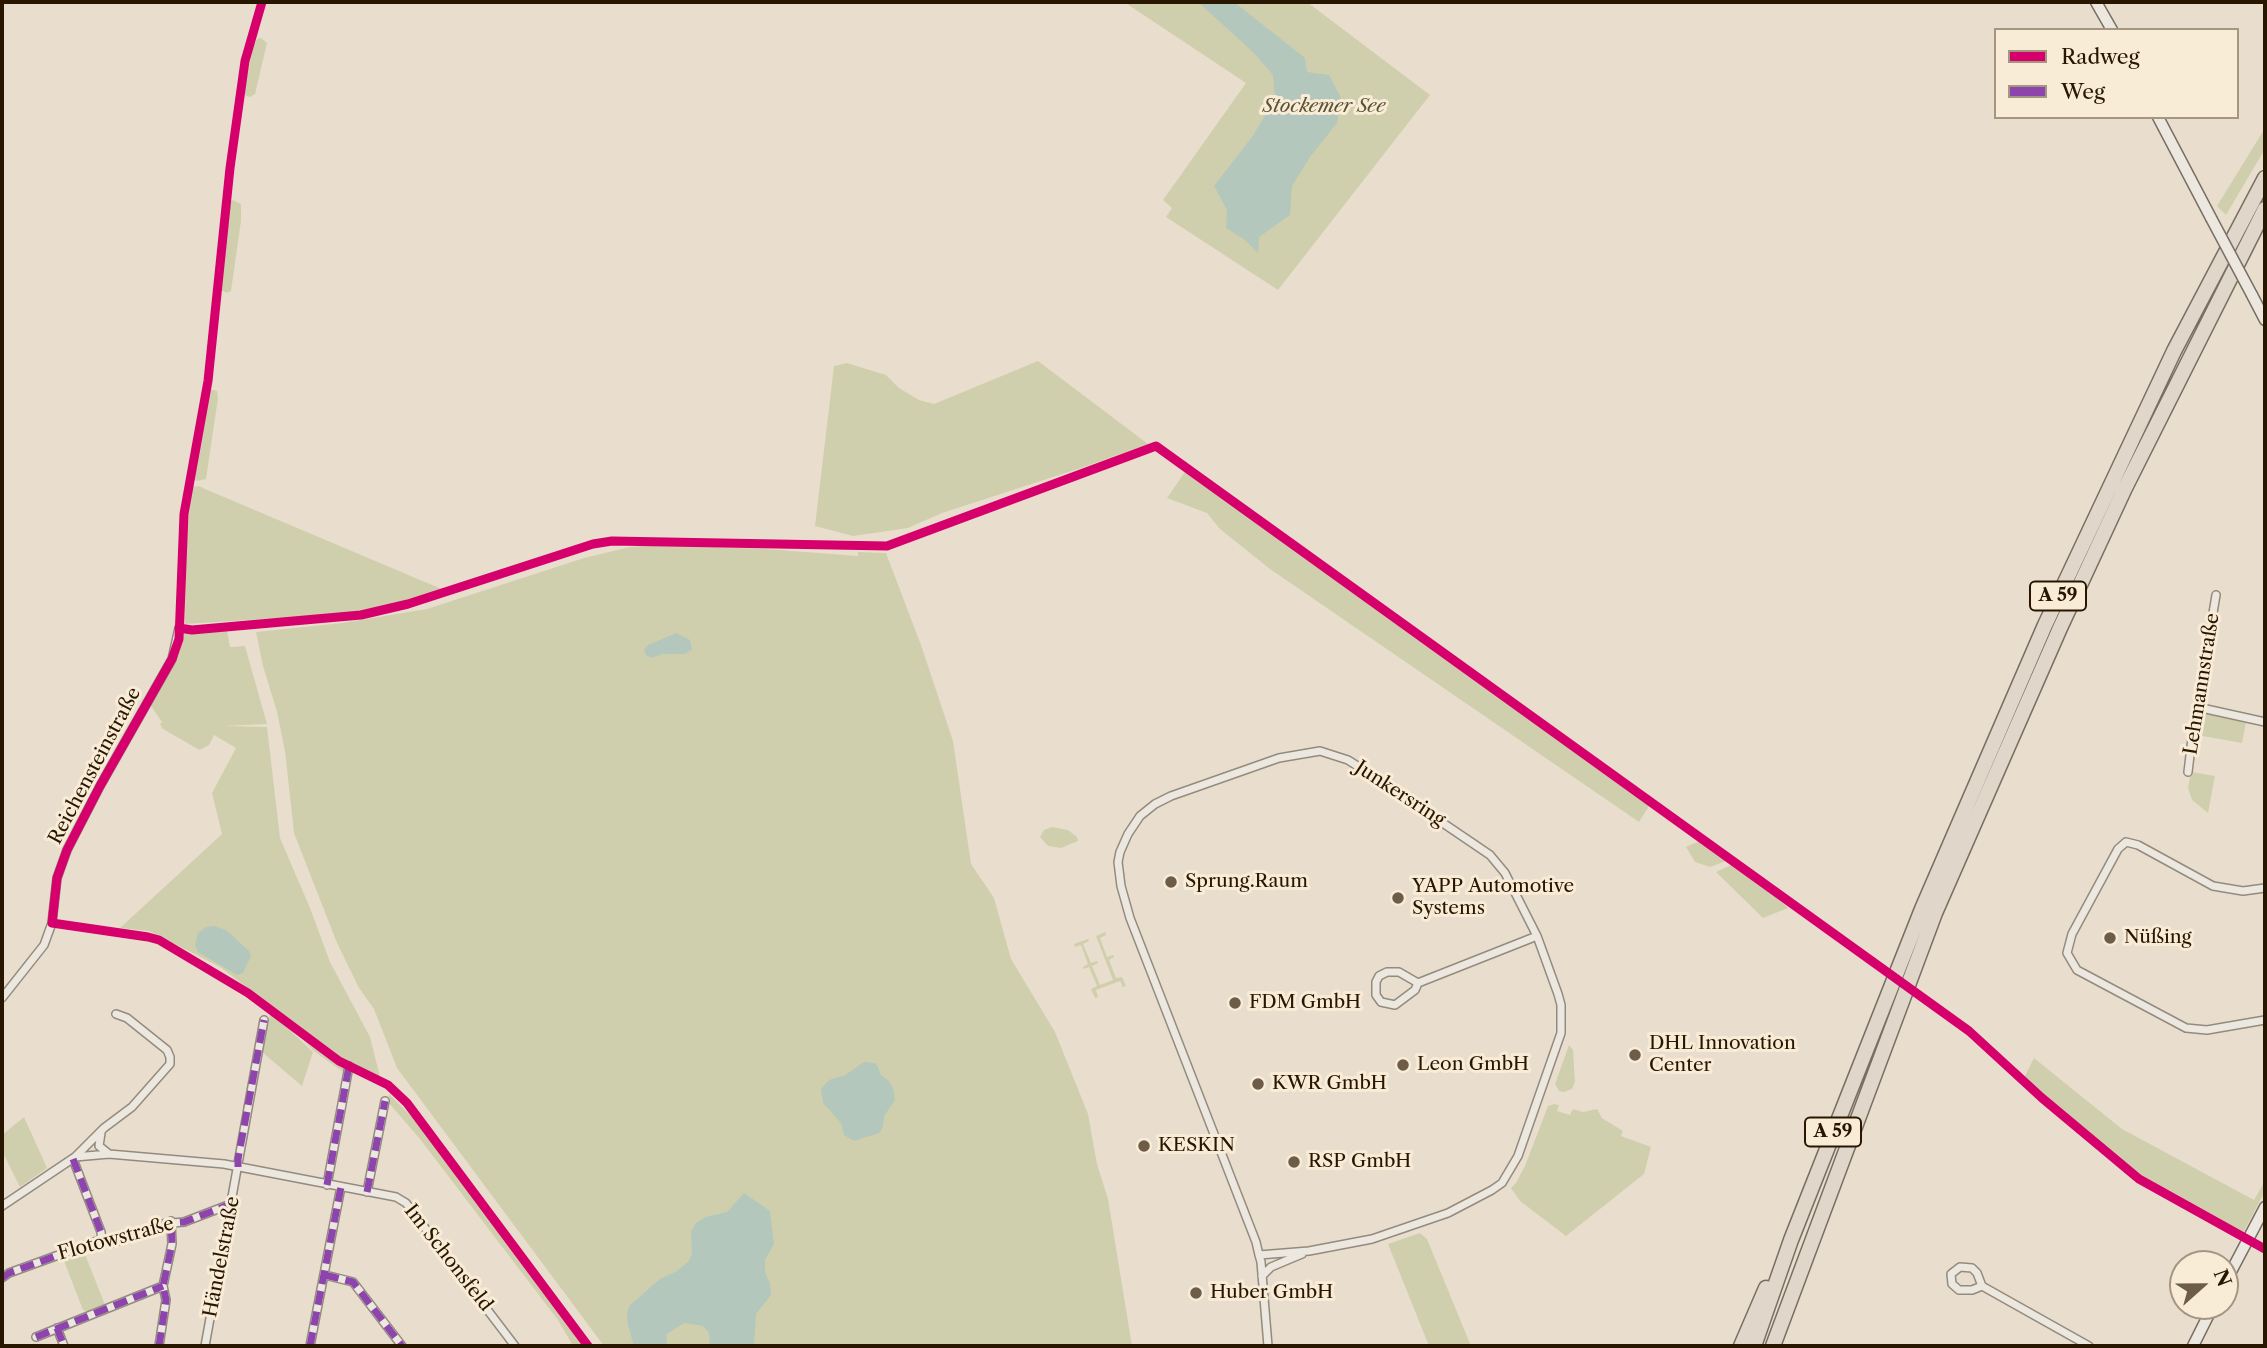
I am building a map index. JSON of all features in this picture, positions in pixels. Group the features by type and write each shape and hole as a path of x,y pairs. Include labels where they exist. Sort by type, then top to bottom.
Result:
{"highway":[{"name":"A 59","path":"1754,1346 1791,1240 1922,909 2045,625 2174,351 2265,178"},
{"name":"A 59","path":"1773,1346 1935,913 2038,677 2125,488 2265,209"},
{"path":"1741,1346 1761,1296 1791,1240"},
{"path":"1781,1346 1801,1269"}],"main road":[{"path":"2096,2 2111,28"},
{"path":"2159,119 2265,320"},
{"path":"2239,1256 2265,1207"},
{"path":"2193,1346 2206,1320"}],"street":[{"name":"Lehmannstraße","path":"2188,772 2216,595"},
{"name":"Reichensteinstraße","path":"2,998 44,945 52,923 57,877 67,850 172,659 179,628"},
{"path":"2197,707 2265,722"},
{"name":"Junkersring","path":"1259,1255 1309,1251 1372,1239 1482,1198 1502,1183 1518,1156 1562,1033 1561,1005 1537,936 1505,873 1490,855 1348,760 1320,751 1279,758 1155,804 1140,816 1120,852 1119,873 1124,900 1243,1206 1259,1255 1268,1346"},
{"path":"2265,888 2243,891 2213,886 2138,845 2126,842 2118,849 2072,934 2067,953 2077,970 2186,1028 2207,1030 2265,1020"},
{"path":"1418,983 1399,972 1387,972 1379,976 1376,982 1376,995 1381,1002 1395,1005 1415,990 1418,983 1537,936"},
{"path":"2,1206 74,1158 140,1099 170,1061 167,1050 127,1018 116,1014"},
{"name":"Händelstraße","path":"205,1346 264,1020"},
{"path":"327,1185 349,1066"},
{"path":"367,1192 385,1101"},
{"path":"101,1132 99,1146 109,1154"},
{"path":"74,1158 109,1154 238,1167"},
{"path":"74,1158 102,1241"},
{"name":"Im Schonsfeld","path":"238,1167 396,1197 406,1202 515,1346"},
{"path":"310,1346 341,1187"},
{"name":"Flotowstraße","path":"2,1278 50,1257 97,1241 113,1243 171,1222 184,1222 232,1204"},
{"path":"159,1346 166,1300 163,1286 172,1244 171,1222"},
{"name":"Junkersring","path":"1262,1276 1271,1267 1309,1251"},
{"path":"1982,1286 1972,1290 1959,1290 1952,1284 1951,1274 1960,1266 1968,1266 1977,1273 1982,1286 2089,1346"},
{"path":"325,1275 353,1282 402,1346"},
{"path":"36,1336 163,1286"},
{"path":"57,1328 64,1346"}],"green space":[{"name":"Stockemer See","path":"1124,2 1307,2 1430,95 1278,290 1166,217 1172,208 1163,200 1246,83"},
{"path":"261,38 267,43 255,94 250,97 244,92 253,47 257,39"},
{"path":"2265,128 2265,149 2226,215 2217,206"},
{"path":"230,201 241,204 241,221 231,291 227,293 221,290 227,219"},
{"path":"1038,361 1148,444 942,513 908,528 853,536 815,526 834,366 847,363 886,375 899,388 919,400 934,404"},
{"path":"210,389 217,391 218,398 206,479 197,481 192,478"},
{"path":"1185,472 1651,803 1639,822 1270,569 1220,529 1207,513 1167,498"},
{"path":"199,486 444,590 360,613 185,624 191,487"},
{"path":"658,545 858,556 858,552 886,553 953,741 971,864 994,898 1011,959 1055,1032 1088,1114 1097,1164 1108,1199 1132,1346 604,1346 397,1068 374,1009 359,988 337,943 294,833 285,751 256,632 342,623 427,609 584,558 630,547"},
{"path":"227,631 230,647 245,646 267,724 224,726 267,727 280,838 330,962 370,1037 380,1077 340,1057 220,967 149,931 120,928 222,834 212,793 236,748 214,735 209,745 200,750 163,729 160,724 162,722 151,706 177,657 185,632"},
{"path":"2204,713 2246,723 2242,743 2197,735 2200,716"},
{"path":"2191,772 2215,776 2208,813 2192,800 2188,788"},
{"path":"1052,827 1068,830 1078,841 1061,848 1048,846 1040,837 1044,830"},
{"path":"1702,840 1729,860 1710,867 1695,862 1686,847"},
{"path":"1733,864 1761,883 1788,908 1763,918 1716,872"},
{"path":"1105,932 1106,935 1100,938 1107,957 1113,955 1109,960 1116,978 1122,977 1126,986 1123,987 1120,981 1096,990 1098,997 1095,998 1091,989 1097,986 1089,967 1083,967 1088,964 1081,945 1075,947 1074,944 1088,939 1089,941 1083,944 1091,963 1098,963 1092,966 1100,985 1113,980 1096,936"},
{"path":"271,1011 347,1067 346,1074 314,1051 280,1021 313,1052 302,1086 262,1052"},
{"path":"1569,1045 1573,1050 1575,1082 1572,1089 1564,1092 1559,1091 1555,1084"},
{"path":"2034,1058 2122,1129 2254,1200 2265,1181 2265,1191 2243,1233 2163,1192 2139,1176 2073,1121 2024,1078"},
{"path":"389,1094 412,1117 583,1346 573,1346 558,1320 420,1139 388,1102"},
{"path":"1559,1105 1557,1111 1570,1115 1573,1109 1583,1112 1597,1109 1602,1118 1623,1131 1621,1136 1651,1147 1644,1174 1566,1236 1520,1201 1511,1188 1525,1166 1548,1106"},
{"path":"24,1117 47,1168 20,1187 2,1151 2,1135"},
{"path":"1420,1233 1427,1239 1471,1346 1429,1346 1388,1244"},
{"path":"83,1249 105,1305 88,1312 83,1310 64,1261 66,1256"}],"shaded area":[{"name":"Stockemer See","path":"1198,2 1234,2 1305,58 1307,72 1329,75 1341,98 1337,123 1310,157 1292,186 1290,215 1259,237 1258,253 1245,240 1226,228 1227,210 1214,186 1252,137 1275,99 1273,75 1254,53"},
{"path":"676,633 690,640 692,650 684,654 662,654 651,658 646,655 644,650 648,645"},
{"path":"215,926 226,930 249,951 251,956 243,973 237,975 198,952 195,945 198,933 206,927"},
{"path":"864,1062 875,1063 881,1075 893,1088 895,1100 884,1116 883,1127 879,1133 854,1141 844,1135 841,1123 823,1103 821,1089 829,1080 845,1075"},
{"path":"744,1193 770,1211 774,1244 765,1260 771,1295 756,1314 754,1346 710,1346 709,1333 703,1326 684,1323 667,1334 666,1346 634,1346 628,1325 627,1312 630,1305 660,1279 677,1271 689,1261 692,1253 691,1231 696,1223 706,1217 727,1212"}],"marked path":[{"path":"238,1167 264,1020"},
{"path":"327,1185 349,1066"},
{"path":"367,1192 385,1101"},
{"path":"73,1159 102,1241"},
{"path":"310,1346 341,1187"},
{"path":"2,1278 9,1273 97,1241 113,1243 161,1224 184,1222 231,1204"},
{"path":"159,1346 166,1300 163,1286 172,1244 171,1221"},
{"path":"325,1275 353,1282 402,1346"},
{"path":"36,1337 163,1286"},
{"path":"57,1328 64,1346"}],"cycle path":[{"path":"262,2 245,61 230,168 208,381 184,514 179,639 172,659 67,850 57,878 52,923 159,940 248,993 339,1061 388,1085 407,1103 588,1346"},
{"path":"179,628 192,630 361,615 408,604 593,544 612,541 887,546 1156,446 1969,1031 2042,1098 2139,1179 2265,1249"}],"place":[{"name":"Sprung.Raum","path":"1171,882"},
{"name":"YAPP Automotive Systems","path":"1398,898"},
{"name":"Nüßing","path":"2110,938"},
{"name":"FDM GmbH","path":"1235,1003"},
{"name":"DHL Innovation Center","path":"1635,1055"},
{"name":"Leon GmbH","path":"1403,1065"},
{"name":"KWR GmbH","path":"1258,1084"},
{"name":"KESKIN","path":"1144,1146"},
{"name":"RSP GmbH","path":"1294,1162"},
{"name":"Huber GmbH","path":"1196,1293"}]}
